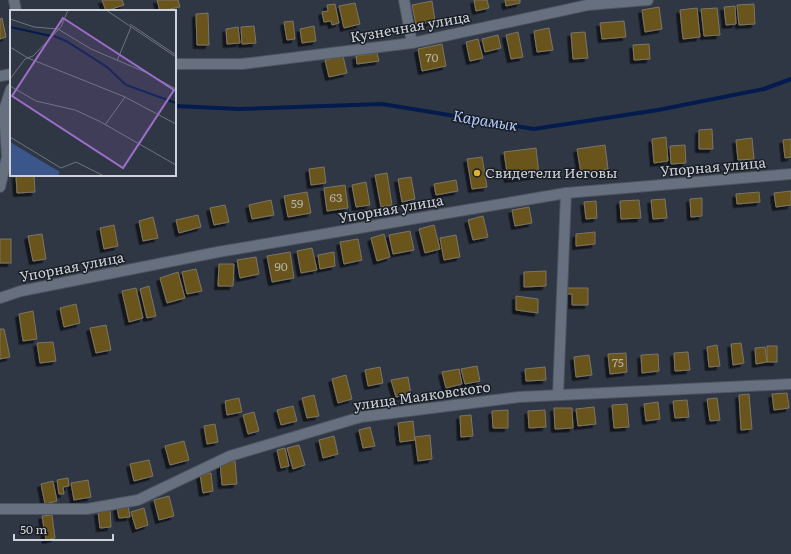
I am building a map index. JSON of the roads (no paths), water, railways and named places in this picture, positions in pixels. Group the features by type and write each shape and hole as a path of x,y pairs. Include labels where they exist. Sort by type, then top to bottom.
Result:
{"street":[{"path":"14,0 16,10"},
{"path":"404,0 412,43"},
{"name":"Кузнечная улица","path":"176,64 242,64 412,43 588,5 648,0"},
{"path":"0,76 10,74"},
{"path":"0,187 8,157 4,110 10,92"},
{"name":"Упорная улица","path":"0,298 21,291 218,252 566,193 791,174"},
{"path":"558,395 566,193"},
{"name":"улица Маяковского","path":"0,509 87,509 138,500 230,456 362,418 519,397 791,384"}],"waterway":[{"name":"Карамык","path":"176,106 239,109 382,104 534,129 658,110 764,89 791,79"}],"place":[{"name":"Свидетели Иеговы","path":"477,173"}]}
